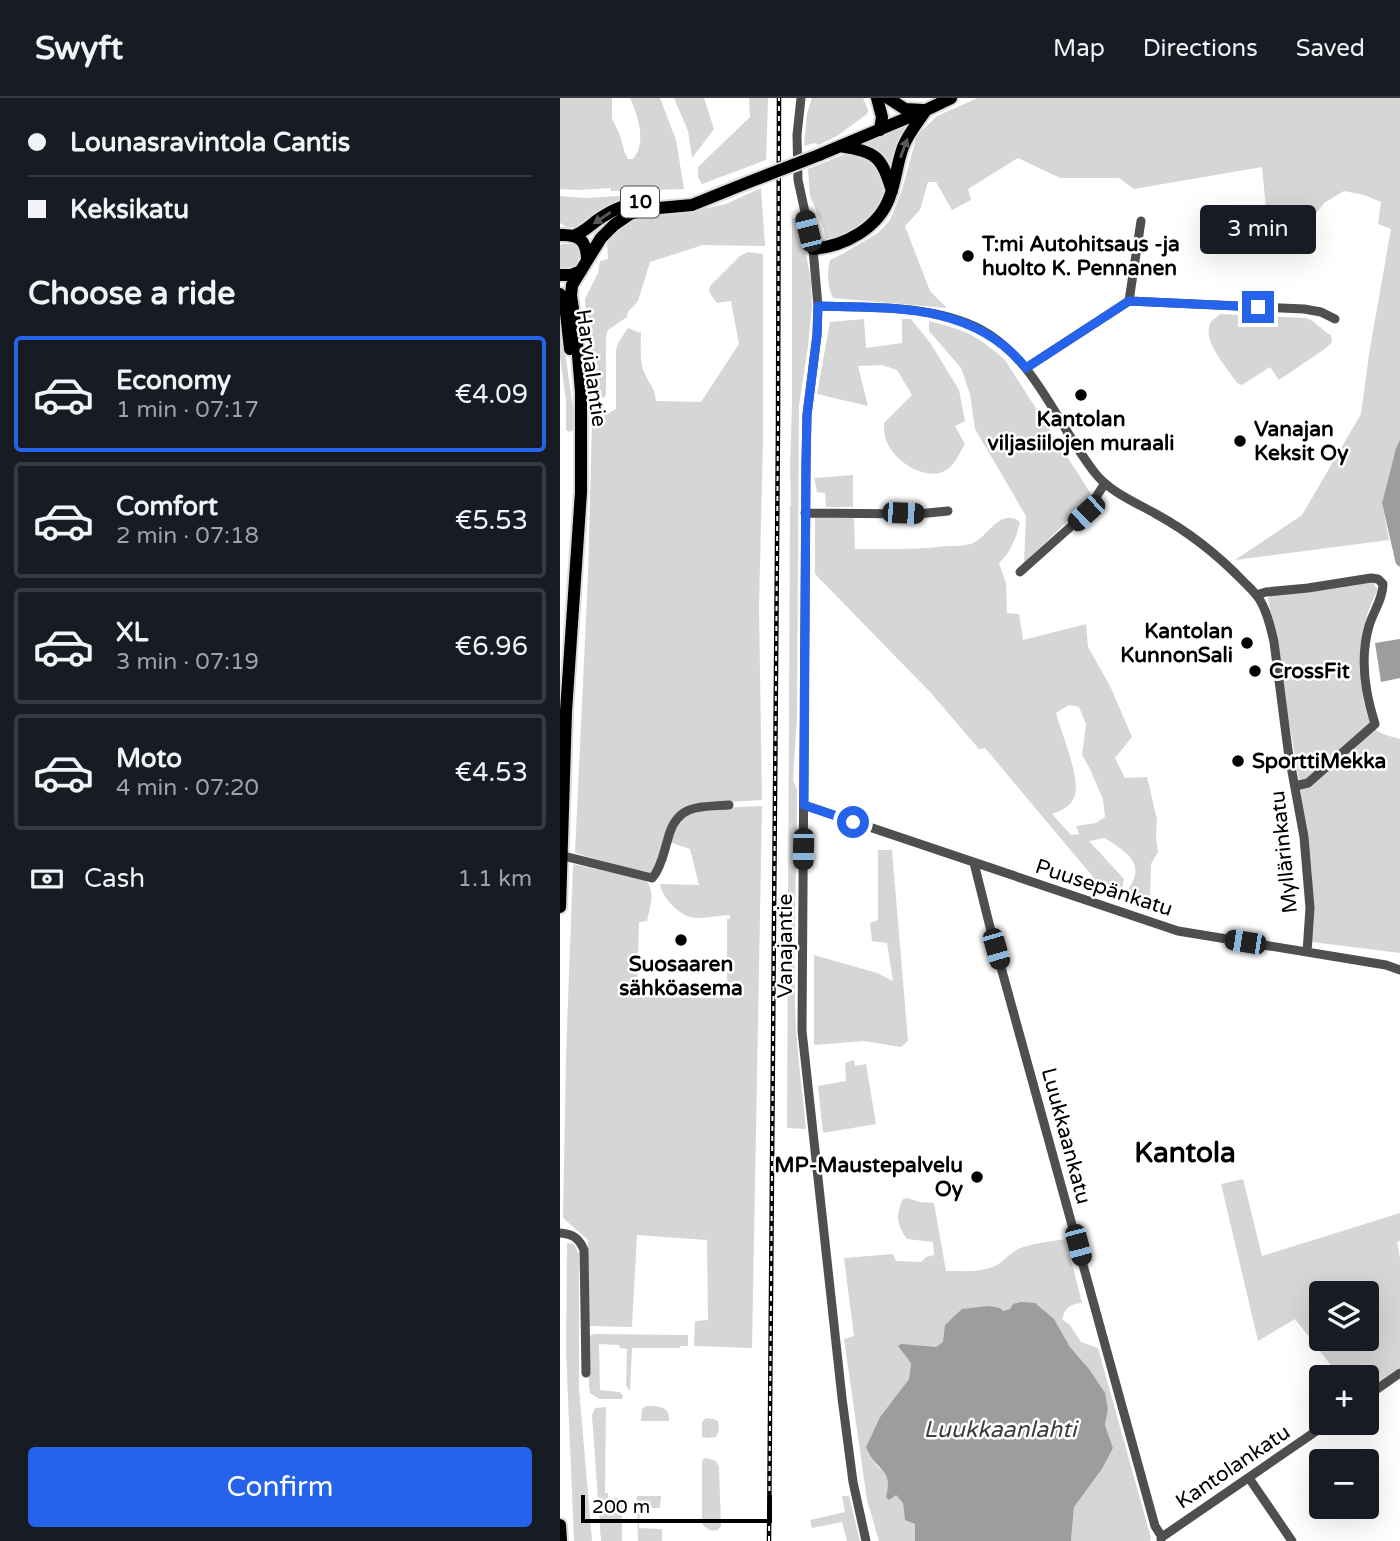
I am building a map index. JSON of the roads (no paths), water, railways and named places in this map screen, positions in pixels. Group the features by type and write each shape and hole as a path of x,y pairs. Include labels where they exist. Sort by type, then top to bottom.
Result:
{"highway":[{"path":"877,98 882,117 880,130"},
{"path":"888,98 905,109 926,110"},
{"name":"10","path":"584,267 607,232 630,214 648,209 692,205 712,198 948,100"},
{"path":"813,249 824,248 868,228 883,211 892,191 903,146 926,110"},
{"path":"840,146 867,152 879,160 892,191"},
{"name":"10","path":"567,235 584,231 612,211 633,203 700,196 736,187"},
{"name":"10","path":"567,235 583,242 587,255 584,267"},
{"path":"560,275 571,275 584,267"},
{"name":"Harvialantie","path":"560,907 566,711 582,446 579,358 571,295 572,285 584,267"},
{"name":"Harvialantie","path":"560,295 566,313 582,446"},
{"path":"560,1525 561,1541"}],"street":[{"name":"Vanajantie","path":"801,98 797,135 798,180 813,249 818,306 807,415 805,513 803,1045 849,1451 866,1541"},
{"path":"1129,301 1141,221"},
{"path":"1026,368 1129,301 1304,309 1321,312 1335,319"},
{"name":"Myllärinkatu","path":"818,306 935,314 960,321 999,342 1026,368 1084,458 1105,483 1183,529 1235,573 1256,595 1265,609 1273,634 1288,750 1304,837 1310,908 1307,952"},
{"path":"1020,572 1086,513 1105,483"},
{"path":"805,513 918,514 948,511"},
{"path":"1256,595 1371,578 1378,579 1383,584 1383,592 1369,624 1364,648 1366,688 1375,724 1307,783 1295,786"},
{"path":"561,855 652,878 658,870 670,830 685,811 693,807 729,805"},
{"name":"Puusepänkatu","path":"804,805 1178,931 1392,966 1400,970"},
{"name":"Luukkaankatu","path":"974,863 1155,1526 1161,1539"},
{"path":"560,1233 573,1236 580,1241 584,1250 586,1373"},
{"path":"1379,1388 1400,1373"},
{"name":"Kantolankatu","path":"1161,1539 1311,1435"},
{"path":"1249,1478 1292,1541"}],"water":[{"path":"1400,440 1400,567 1396,564 1382,503"},
{"path":"1400,639 1400,678 1381,682 1375,643"},
{"name":"Luukkaanlahti","path":"1021,1302 1035,1303 1054,1319 1070,1347 1105,1393 1108,1408 1105,1425 1113,1448 1102,1469 1074,1507 1071,1541 915,1541 915,1524 905,1520 903,1503 896,1495 889,1500 886,1497 886,1474 866,1447 880,1417 909,1379 911,1363 898,1346 936,1347 943,1342 945,1325 962,1309 988,1306 1003,1311"}],"railway":[{"path":"769,1541 779,98"}],"place":[{"name":"T:mi Autohitsaus -ja huolto K. Pennanen","path":"968,256"},
{"name":"Kantolan viljasiilojen muraali","path":"1081,395"},
{"name":"Vanajan Keksit Oy","path":"1240,441"},
{"name":"Kantolan KunnonSali","path":"1247,643"},
{"name":"CrossFit","path":"1255,671"},
{"name":"SporttiMekka","path":"1238,761"},
{"name":"Suosaaren sähköasema","path":"681,940"},
{"name":"MP-Maustepalvelu Oy","path":"977,1177"}],"district":[{"name":"Kantola","path":"1185,1153"}]}
